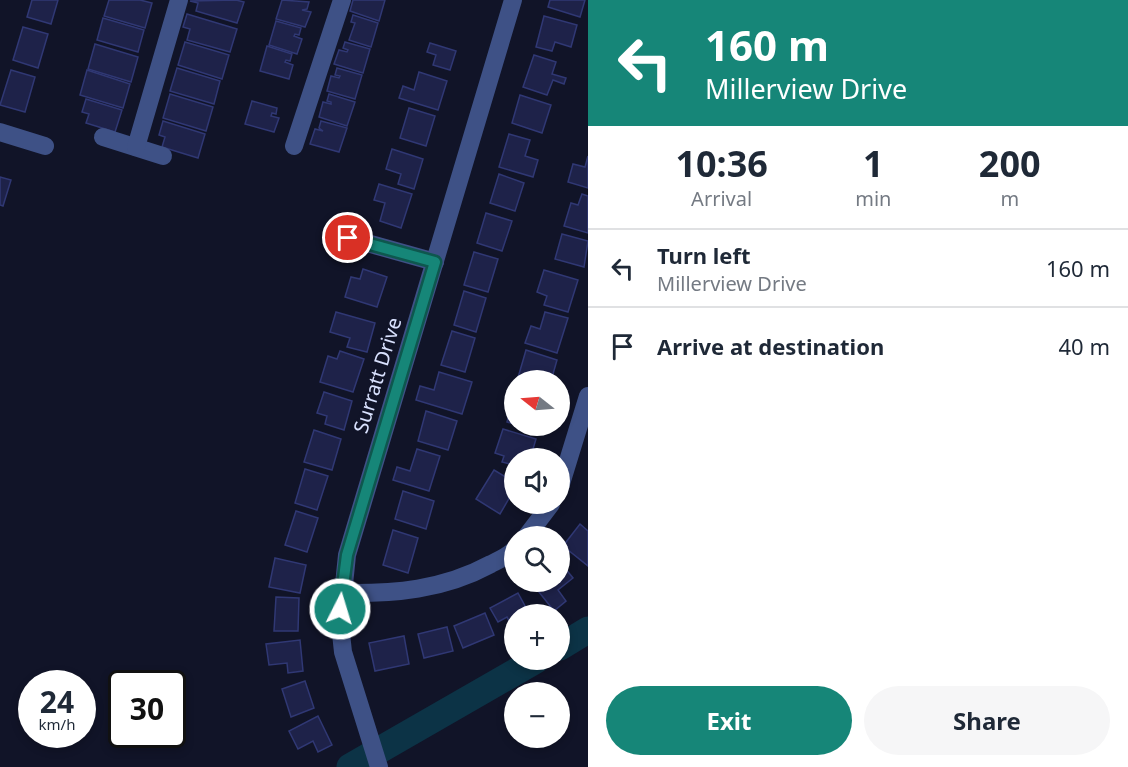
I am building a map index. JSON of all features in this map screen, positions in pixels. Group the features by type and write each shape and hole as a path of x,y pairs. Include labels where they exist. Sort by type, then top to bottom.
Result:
{"street":[{"path":"135,147 179,0"},
{"path":"294,146 342,0"},
{"name":"Surratt Drive","path":"378,765 343,652 340,624 341,593 347,555 513,0"},
{"path":"0,132 45,146"},
{"path":"103,137 163,156"},
{"path":"348,238 435,262"},
{"path":"570,455 588,396"},
{"path":"341,593 400,593 434,587 474,573 504,556"}],"building":[{"path":"32,0 58,0 51,24 27,17"},
{"path":"109,0 140,0 152,3 145,28 104,16"},
{"path":"236,0 244,2 237,23 196,11 198,3 190,1"},
{"path":"282,0 309,2 307,9 302,10 311,12 305,27 276,19"},
{"path":"353,0 385,0 379,21 350,11"},
{"path":"550,0 585,0 580,17 548,7"},
{"path":"187,14 237,29 230,52 187,40 190,29 183,27"},
{"path":"353,15 378,23 371,47 349,40 355,23 351,22"},
{"path":"544,16 577,25 571,47 555,42 552,51 536,47"},
{"path":"103,18 144,30 138,52 97,40"},
{"path":"276,21 301,28 299,35 294,36 302,39 297,54 269,45"},
{"path":"23,27 48,34 38,68 13,60"},
{"path":"185,42 229,55 222,79 178,65"},
{"path":"345,42 370,49 363,73 334,64 339,50 347,52 348,50 343,48"},
{"path":"430,43 456,51 450,70 433,65 436,55 427,52"},
{"path":"95,44 138,57 131,82 88,69"},
{"path":"267,46 292,54 290,61 285,62 293,65 289,79 260,71"},
{"path":"534,55 556,62 552,74 566,78 564,84 553,80 547,95 523,87"},
{"path":"177,68 220,81 214,104 170,91"},
{"path":"337,68 362,75 355,99 327,91 331,76 339,78 340,76 335,75"},
{"path":"11,70 35,77 25,112 0,105"},
{"path":"87,70 130,84 123,108 80,95"},
{"path":"419,72 447,81 438,110 399,98 403,86 414,90"},
{"path":"170,94 213,107 206,131 163,118"},
{"path":"329,94 355,102 347,126 319,117 323,102 331,104 327,101"},
{"path":"520,95 551,105 542,133 512,123"},
{"path":"86,99 122,110 115,132 86,123 89,114 82,112"},
{"path":"252,101 277,108 276,114 272,113 271,116 279,118 274,132 245,124"},
{"path":"409,108 435,116 426,146 400,138"},
{"path":"163,121 205,134 198,158 162,147 165,137 159,135"},
{"path":"321,121 347,128 339,152 310,144 315,129 323,131 319,128"},
{"path":"509,134 530,140 525,156 538,160 533,177 499,167"},
{"path":"392,149 423,159 414,189 398,184 401,174 386,169"},
{"path":"588,156 588,188 568,182 573,164 585,167"},
{"path":"499,174 524,183 515,211 490,203"},
{"path":"0,177 11,180 3,206 0,205"},
{"path":"379,184 412,194 401,228 380,221 385,203 374,200"},
{"path":"582,194 588,196 588,233 564,226 571,203 578,205"},
{"path":"486,213 512,221 502,251 477,243"},
{"path":"562,234 588,241 584,267 555,259"},
{"path":"474,252 498,259 488,292 464,285"},
{"path":"363,269 387,277 377,307 345,297 351,277 360,279"},
{"path":"544,270 578,280 568,312 544,305 547,296 537,292"},
{"path":"464,291 486,298 476,332 454,325"},
{"path":"336,312 375,323 367,352 347,347 350,338 330,332"},
{"path":"545,312 568,318 557,353 525,343 531,326 540,329"},
{"path":"452,331 475,338 465,372 441,365"},
{"path":"526,350 557,360 554,370 520,370"},
{"path":"340,351 364,359 353,392 320,382 328,356 337,359"},
{"path":"439,372 472,382 462,414 416,400 420,386 434,390"},
{"path":"324,392 352,401 344,430 325,424 327,416 317,413"},
{"path":"426,411 457,421 448,450 418,441"},
{"path":"503,429 504,436 526,436 536,439 533,448 504,448 504,456 495,453"},
{"path":"314,430 341,439 332,470 304,462"},
{"path":"417,449 440,456 429,491 393,480 397,467 410,471"},
{"path":"305,469 328,476 317,510 295,503"},
{"path":"494,470 504,476 504,507 500,514 476,499"},
{"path":"403,491 434,501 426,529 395,519"},
{"path":"296,511 318,518 307,552 285,545"},
{"path":"580,524 588,531 588,566 570,552 570,537"},
{"path":"393,530 418,538 408,573 383,565"},
{"path":"275,558 306,565 300,593 269,587"},
{"path":"539,592 559,592 566,601 562,604 548,604"},
{"path":"518,593 524,604 504,604 504,619 498,622 490,608"},
{"path":"276,597 299,598 298,631 274,631"},
{"path":"485,613 494,635 463,648 454,626"},
{"path":"447,627 453,651 424,658 418,634"},
{"path":"404,636 409,664 375,671 369,643"},
{"path":"300,640 303,671 288,673 287,663 269,665 266,644"},
{"path":"305,681 314,708 291,717 282,689"},
{"path":"318,716 332,745 318,752 313,741 298,749 289,731"}],"waterway":[{"path":"570,641 588,630"},
{"path":"350,767 519,670"}],"route":[{"path":"340,609 347,555 435,262 348,238"}]}
